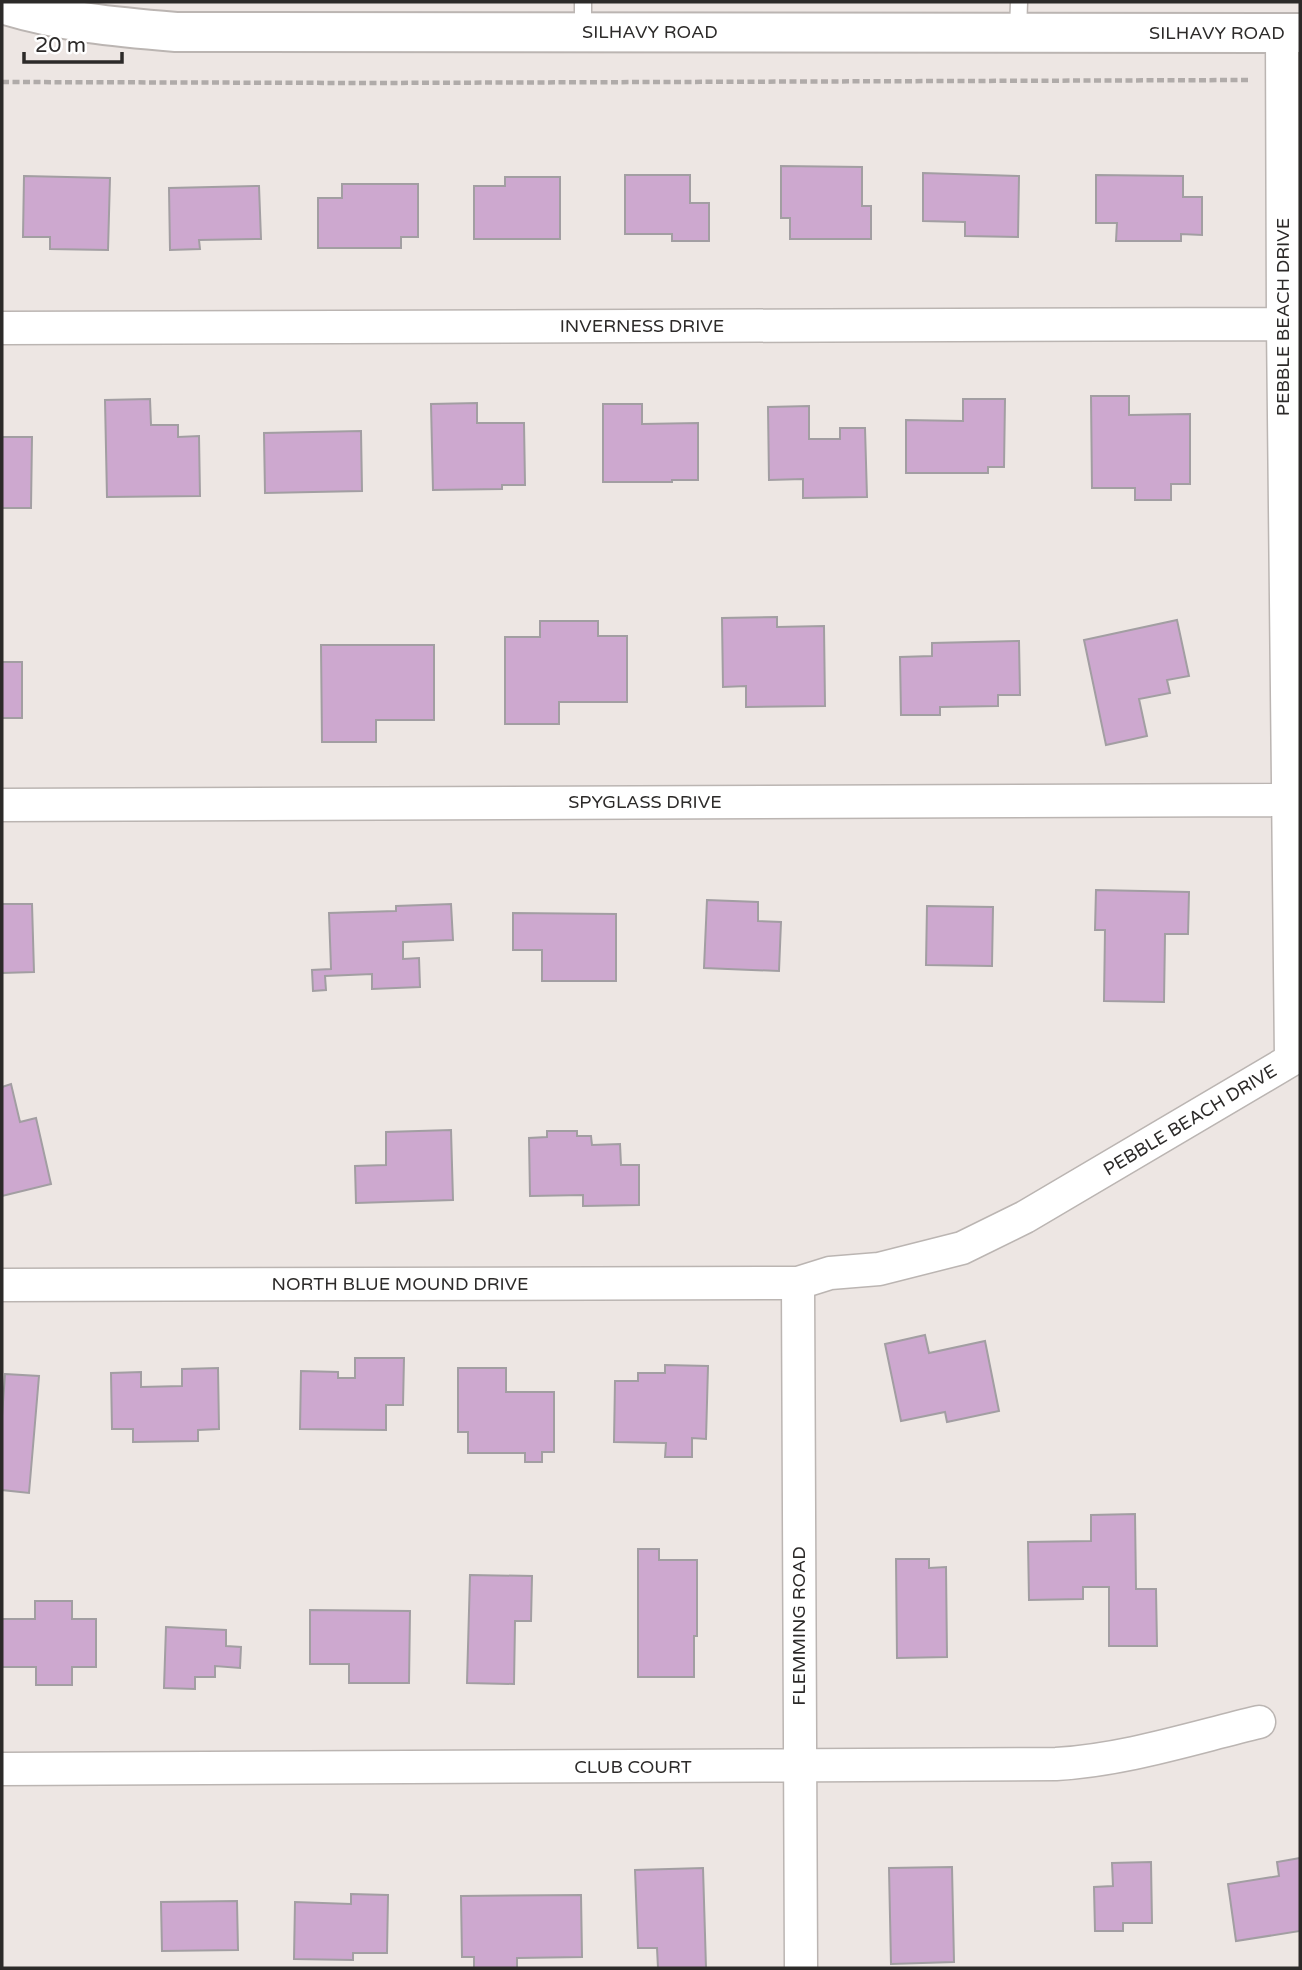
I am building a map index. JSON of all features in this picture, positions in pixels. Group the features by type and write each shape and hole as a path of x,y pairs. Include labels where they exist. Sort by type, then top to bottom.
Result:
{"street":[{"name":"SILHAVY ROAD","path":"2,4 90,25 176,32 583,17 1018,17 1291,34"},
{"name":"PEBBLE BEACH DRIVE","path":"797,1283 830,1273 879,1269 962,1248 1026,1217 1291,1060 1282,80 1291,34"},
{"name":"INVERNESS DRIVE","path":"2,328 1283,324"},
{"name":"SPYGLASS DRIVE","path":"2,805 1288,800"},
{"name":"NORTH BLUE MOUND DRIVE","path":"2,1285 797,1283"},
{"name":"FLEMMING ROAD","path":"797,1283 801,1968"},
{"name":"CLUB COURT","path":"2,1769 800,1766 1087,1762 1259,1722"}],"path":[{"path":"2,82 1282,80"}],"building":[{"path":"781,166 862,167 862,206 871,206 871,239 790,239 790,218 781,218"},
{"path":"923,173 1019,176 1018,237 965,236 965,222 923,221"},
{"path":"625,175 690,175 690,203 709,203 709,241 672,241 672,234 625,234"},
{"path":"1096,175 1183,176 1183,197 1202,197 1202,235 1181,234 1181,241 1116,241 1117,223 1096,223"},
{"path":"24,176 110,178 108,250 50,249 50,237 23,237"},
{"path":"505,177 560,177 560,239 474,239 474,186 505,186"},
{"path":"342,184 418,184 418,237 401,237 401,248 318,248 318,198 342,198"},
{"path":"259,186 261,239 199,240 200,249 170,250 169,188"},
{"path":"1091,396 1129,396 1129,415 1190,414 1190,484 1171,484 1171,500 1135,500 1135,488 1092,488"},
{"path":"150,399 151,425 178,425 178,437 199,436 200,496 107,497 105,400"},
{"path":"963,399 1005,399 1004,467 988,467 988,473 906,473 906,420 963,421"},
{"path":"477,403 477,423 524,423 525,485 502,485 502,489 433,490 431,404"},
{"path":"603,404 642,404 642,424 698,423 698,480 603,482"},
{"path":"809,406 809,439 840,439 840,428 865,428 867,497 803,498 803,479 769,480 768,407"},
{"path":"361,431 362,491 265,493 264,433"},
{"path":"2,437 32,437 31,508 2,508"},
{"path":"777,617 777,627 824,626 825,706 746,707 746,686 723,687 722,618"},
{"path":"1177,620 1189,676 1167,680 1170,693 1139,699 1147,736 1106,745 1084,640"},
{"path":"540,621 598,621 598,636 627,636 627,702 559,702 559,724 505,724 505,637 540,637"},
{"path":"1019,641 1020,695 998,695 998,706 940,707 940,715 901,715 900,657 932,656 932,643"},
{"path":"321,645 434,645 434,720 376,720 376,742 322,742"},
{"path":"2,662 22,662 22,718 2,718"},
{"path":"1096,890 1189,892 1188,934 1165,934 1164,1002 1104,1001 1105,930 1095,930"},
{"path":"707,900 758,902 758,921 781,922 779,971 704,968"},
{"path":"2,904 32,904 34,972 2,973"},
{"path":"451,904 453,940 403,942 403,959 419,958 420,987 372,989 372,974 325,976 326,990 313,991 312,970 331,969 329,913 396,911 396,906"},
{"path":"927,906 993,907 992,966 926,965"},
{"path":"513,913 616,914 616,981 542,981 542,950 513,950"},
{"path":"11,1084 20,1122 36,1118 51,1184 2,1196 2,1087"},
{"path":"451,1130 453,1200 356,1203 355,1166 386,1165 386,1132"},
{"path":"547,1131 577,1131 577,1136 591,1136 592,1145 620,1144 621,1165 639,1165 639,1205 583,1206 583,1195 530,1196 529,1138 547,1137"},
{"path":"925,1335 929,1353 985,1341 999,1411 947,1422 945,1412 901,1421 885,1344"},
{"path":"355,1358 404,1358 403,1405 386,1405 386,1430 300,1429 301,1371 338,1372 338,1378 355,1378"},
{"path":"665,1365 708,1366 706,1439 692,1438 692,1457 665,1457 666,1443 614,1442 615,1381 638,1381 638,1373 665,1373"},
{"path":"218,1368 219,1429 198,1430 198,1441 133,1442 133,1429 112,1429 111,1373 141,1372 141,1387 182,1386 182,1369"},
{"path":"458,1368 506,1368 506,1392 554,1392 554,1452 542,1452 542,1462 525,1462 525,1453 468,1453 468,1432 458,1432"},
{"path":"5,1374 39,1376 29,1493 2,1490"},
{"path":"1135,1514 1136,1589 1156,1589 1157,1646 1109,1646 1109,1587 1083,1587 1083,1599 1029,1600 1028,1542 1091,1541 1091,1515"},
{"path":"638,1549 659,1549 659,1560 697,1560 694,1677 638,1677"},
{"path":"896,1559 929,1559 929,1568 946,1567 947,1657 897,1658"},
{"path":"470,1575 532,1576 531,1621 515,1621 514,1684 467,1683"},
{"path":"35,1601 72,1601 72,1619 96,1619 96,1667 72,1667 72,1685 36,1685 36,1667 2,1667 2,1619 35,1619"},
{"path":"310,1610 410,1611 409,1683 349,1683 349,1664 310,1664"},
{"path":"166,1627 226,1630 226,1646 241,1647 240,1668 215,1666 215,1677 195,1677 195,1689 164,1688"},
{"path":"1300,1858 1300,1931 1236,1941 1228,1884 1279,1876 1277,1862"},
{"path":"1151,1862 1152,1923 1123,1923 1123,1931 1095,1931 1094,1887 1113,1886 1112,1863"},
{"path":"952,1867 954,1962 891,1964 889,1868"},
{"path":"703,1868 706,1968 658,1968 657,1948 638,1948 635,1870"},
{"path":"351,1894 388,1895 387,1953 353,1953 353,1960 294,1959 295,1902 351,1904"},
{"path":"581,1895 582,1957 517,1958 517,1968 474,1968 474,1957 462,1957 461,1896"},
{"path":"237,1901 238,1950 162,1951 161,1902"}]}
